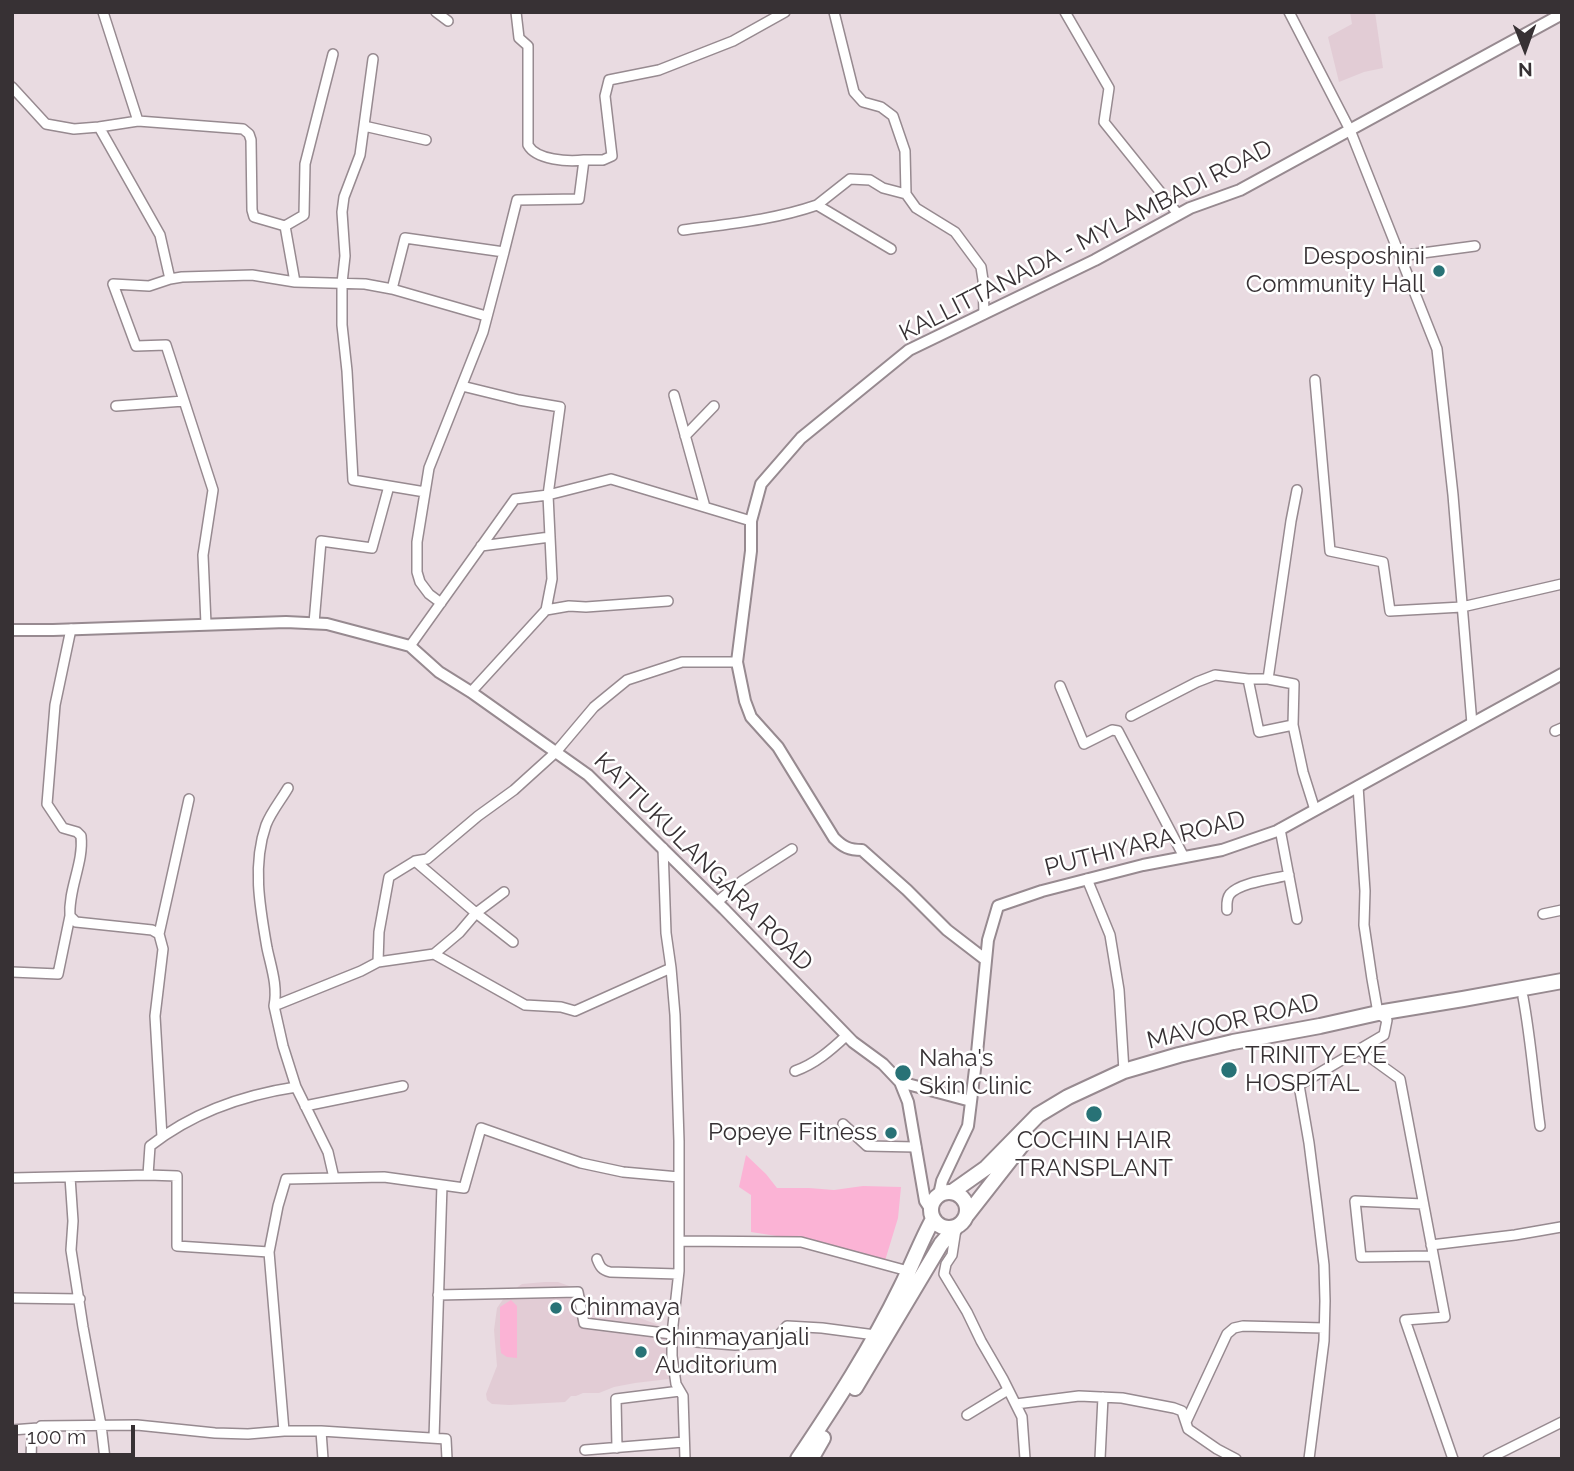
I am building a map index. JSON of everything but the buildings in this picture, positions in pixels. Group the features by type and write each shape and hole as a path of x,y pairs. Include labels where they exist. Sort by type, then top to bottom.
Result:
{"main road":[{"name":"MAVOOR ROAD","path":"811,1459 941,1244 964,1221 1035,1129 1071,1105 1107,1088 1181,1063 1383,1016 1562,981"},
{"name":"MAVOOR ROAD","path":"799,1459 844,1388 902,1286 932,1214 932,1202 986,1168 1038,1115 1068,1097 1124,1071 1203,1049 1383,1016 1562,989"},
{"path":"945,1193 959,1195 964,1199 967,1215"},
{"path":"932,1214 936,1223 943,1227 956,1227"}],"street":[{"path":"103,12 138,121"},
{"path":"436,12 448,21"},
{"path":"516,12 519,37 528,46 528,145 534,153 573,161 603,160 612,156 605,96 609,80 659,70 733,41 785,12"},
{"path":"834,12 854,93 863,102 881,107 893,116 905,151 906,194 916,208 955,232 981,267 984,314"},
{"path":"1065,12 1109,88 1104,122 1178,214"},
{"path":"1289,12 1350,130 1437,349 1453,495 1472,724"},
{"name":"KALLITTANADA - MYLAMBADI ROAD","path":"986,960 947,930 862,850 843,847 834,838 778,747 751,717 737,662 751,551 751,522 761,484 801,438 909,351 1095,260 1190,208 1240,190 1562,14"},
{"path":"12,87 46,124 74,129 138,121 243,130 249,134 251,140 254,218 285,226 304,215 305,164 333,54"},
{"path":"373,58 360,155 344,197 342,212 345,256 342,325 353,481 425,492"},
{"path":"364,126 426,140"},
{"path":"99,127 160,235 170,279"},
{"path":"441,603 429,594 416,572 417,542 429,468 483,332 517,200 579,199 584,160"},
{"path":"683,230 799,211 817,205 850,179 870,180 883,188 906,194"},
{"path":"817,205 891,249"},
{"path":"285,226 295,282"},
{"path":"392,289 405,238 504,252"},
{"path":"1400,256 1475,246"},
{"path":"206,624 203,555 213,490 166,345 136,346 113,285 149,286 182,277 252,275 295,282 365,284 486,316"},
{"path":"1315,380 1330,551 1383,562 1390,611 1462,607 1562,584"},
{"path":"462,386 560,407 548,495 552,579 546,610 471,692"},
{"path":"674,396 705,507"},
{"path":"116,406 184,401"},
{"path":"685,436 713,406"},
{"path":"410,646 515,499 548,495 611,479 751,522"},
{"path":"314,623 321,541 372,548 389,486"},
{"path":"1268,680 1297,490"},
{"path":"481,546 550,537"},
{"path":"546,610 569,606 668,601"},
{"name":"KATTUKULANGARA ROAD","path":"12,630 314,623 410,646 439,673 471,692 588,775 717,902 846,1036 883,1064 901,1082"},
{"path":"12,972 58,974 70,916 69,904 81,850 81,836 63,828 47,804 55,705 71,629"},
{"path":"378,962 379,932 389,877 415,861 427,859 514,790 556,752 594,707 627,680 682,662 737,662"},
{"name":"PUTHIYARA ROAD","path":"945,1193 942,1181 968,1126 988,940 998,906 1042,891 1143,865 1222,850 1280,829 1562,674"},
{"path":"1131,716 1215,675 1294,684 1293,725 1315,810"},
{"path":"1248,679 1259,732 1293,725"},
{"path":"1060,686 1084,744 1112,730 1118,731 1184,857"},
{"path":"1309,1459 1321,1374 1324,1265 1299,1085 1384,1035 1383,1016 1372,979 1364,925 1365,891 1358,786"},
{"path":"288,788 267,824 259,854 258,888 282,1046 296,1087 328,1152 334,1178"},
{"path":"162,1137 155,1016 163,949 159,934 188,799"},
{"path":"1280,829 1297,919"},
{"path":"663,848 666,933 678,1072 679,1241 672,1356 676,1384 683,1396 685,1459"},
{"path":"717,902 742,881 792,849"},
{"path":"415,861 513,942"},
{"path":"1227,911 1227,900 1237,890 1289,875"},
{"path":"1087,879 1110,934 1118,990 1124,1071"},
{"path":"274,1006 378,962 434,954 459,933 476,913 504,892"},
{"path":"1543,914 1562,910"},
{"path":"70,916 76,922 152,930 159,934"},
{"path":"434,954 525,1005 561,1007 575,1011 671,968"},
{"path":"1523,997 1531,1040 1540,1126"},
{"path":"795,1071 829,1052 846,1036"},
{"path":"1360,1050 1400,1079 1445,1317 1405,1320 1453,1459"},
{"path":"901,1082 971,1101"},
{"path":"901,1082 908,1102 925,1201 932,1214"},
{"path":"306,1106 403,1086"},
{"path":"148,1175 150,1146 162,1137 221,1105 251,1095 296,1087"},
{"path":"843,1124 867,1146 916,1147"},
{"path":"284,1431 269,1252 286,1178 384,1177 464,1188 481,1128 582,1163 623,1172 679,1177"},
{"path":"12,1178 177,1176 177,1246 269,1252"},
{"path":"71,1177 71,1250 105,1459"},
{"path":"434,1438 442,1185"},
{"path":"1423,1204 1355,1201 1361,1257 1433,1256"},
{"path":"956,1227 952,1255 944,1274 1016,1404 1022,1418 1025,1459"},
{"path":"1431,1245 1561,1227"},
{"path":"679,1241 801,1242 908,1271"},
{"path":"597,1259 604,1270 678,1274"},
{"path":"438,1295 578,1292 584,1323 672,1334"},
{"path":"12,1298 80,1299"},
{"path":"696,1342 735,1345 772,1343 787,1326 875,1335"},
{"path":"1186,1422 1227,1334 1234,1328 1324,1328"},
{"path":"967,1415 1008,1390"},
{"path":"617,1448 616,1399 680,1391"},
{"path":"1016,1404 1079,1396 1122,1398 1174,1408 1182,1411 1188,1429 1236,1459"},
{"path":"1100,1459 1103,1397"},
{"path":"1488,1459 1562,1422"},
{"path":"32,1459 33,1432 40,1426 137,1425 215,1433 321,1431 446,1439 447,1459"},
{"path":"12,1430 37,1429"},
{"path":"321,1431 323,1459"},
{"path":"585,1450 684,1442"}],"shaded area":[{"path":"1350,12 1375,12 1383,68 1339,82 1328,37 1352,24"},
{"path":"746,1155 777,1188 834,1190 863,1186 901,1187 898,1218 884,1264 796,1239 751,1232 751,1195 739,1187"},
{"path":"558,1282 569,1286 580,1308 589,1313 637,1317 667,1331 669,1379 614,1387 599,1393 583,1393 571,1396 565,1402 492,1404 487,1400 486,1394 497,1366 494,1330 497,1308 506,1295 522,1284"},
{"path":"511,1300 517,1306 517,1358 501,1353 500,1344 500,1307"}],"place":[{"name":"Desposhini Community Hall","path":"1439,271"},
{"name":"TRINITY EYE HOSPITAL","path":"1229,1070"},
{"name":"Naha's Skin Clinic","path":"903,1073"},
{"name":"COCHIN HAIR TRANSPLANT","path":"1094,1114"},
{"name":"Popeye Fitness","path":"891,1133"},
{"name":"Chinmaya","path":"556,1308"},
{"name":"Chinmayanjali Auditorium","path":"641,1352"}]}
